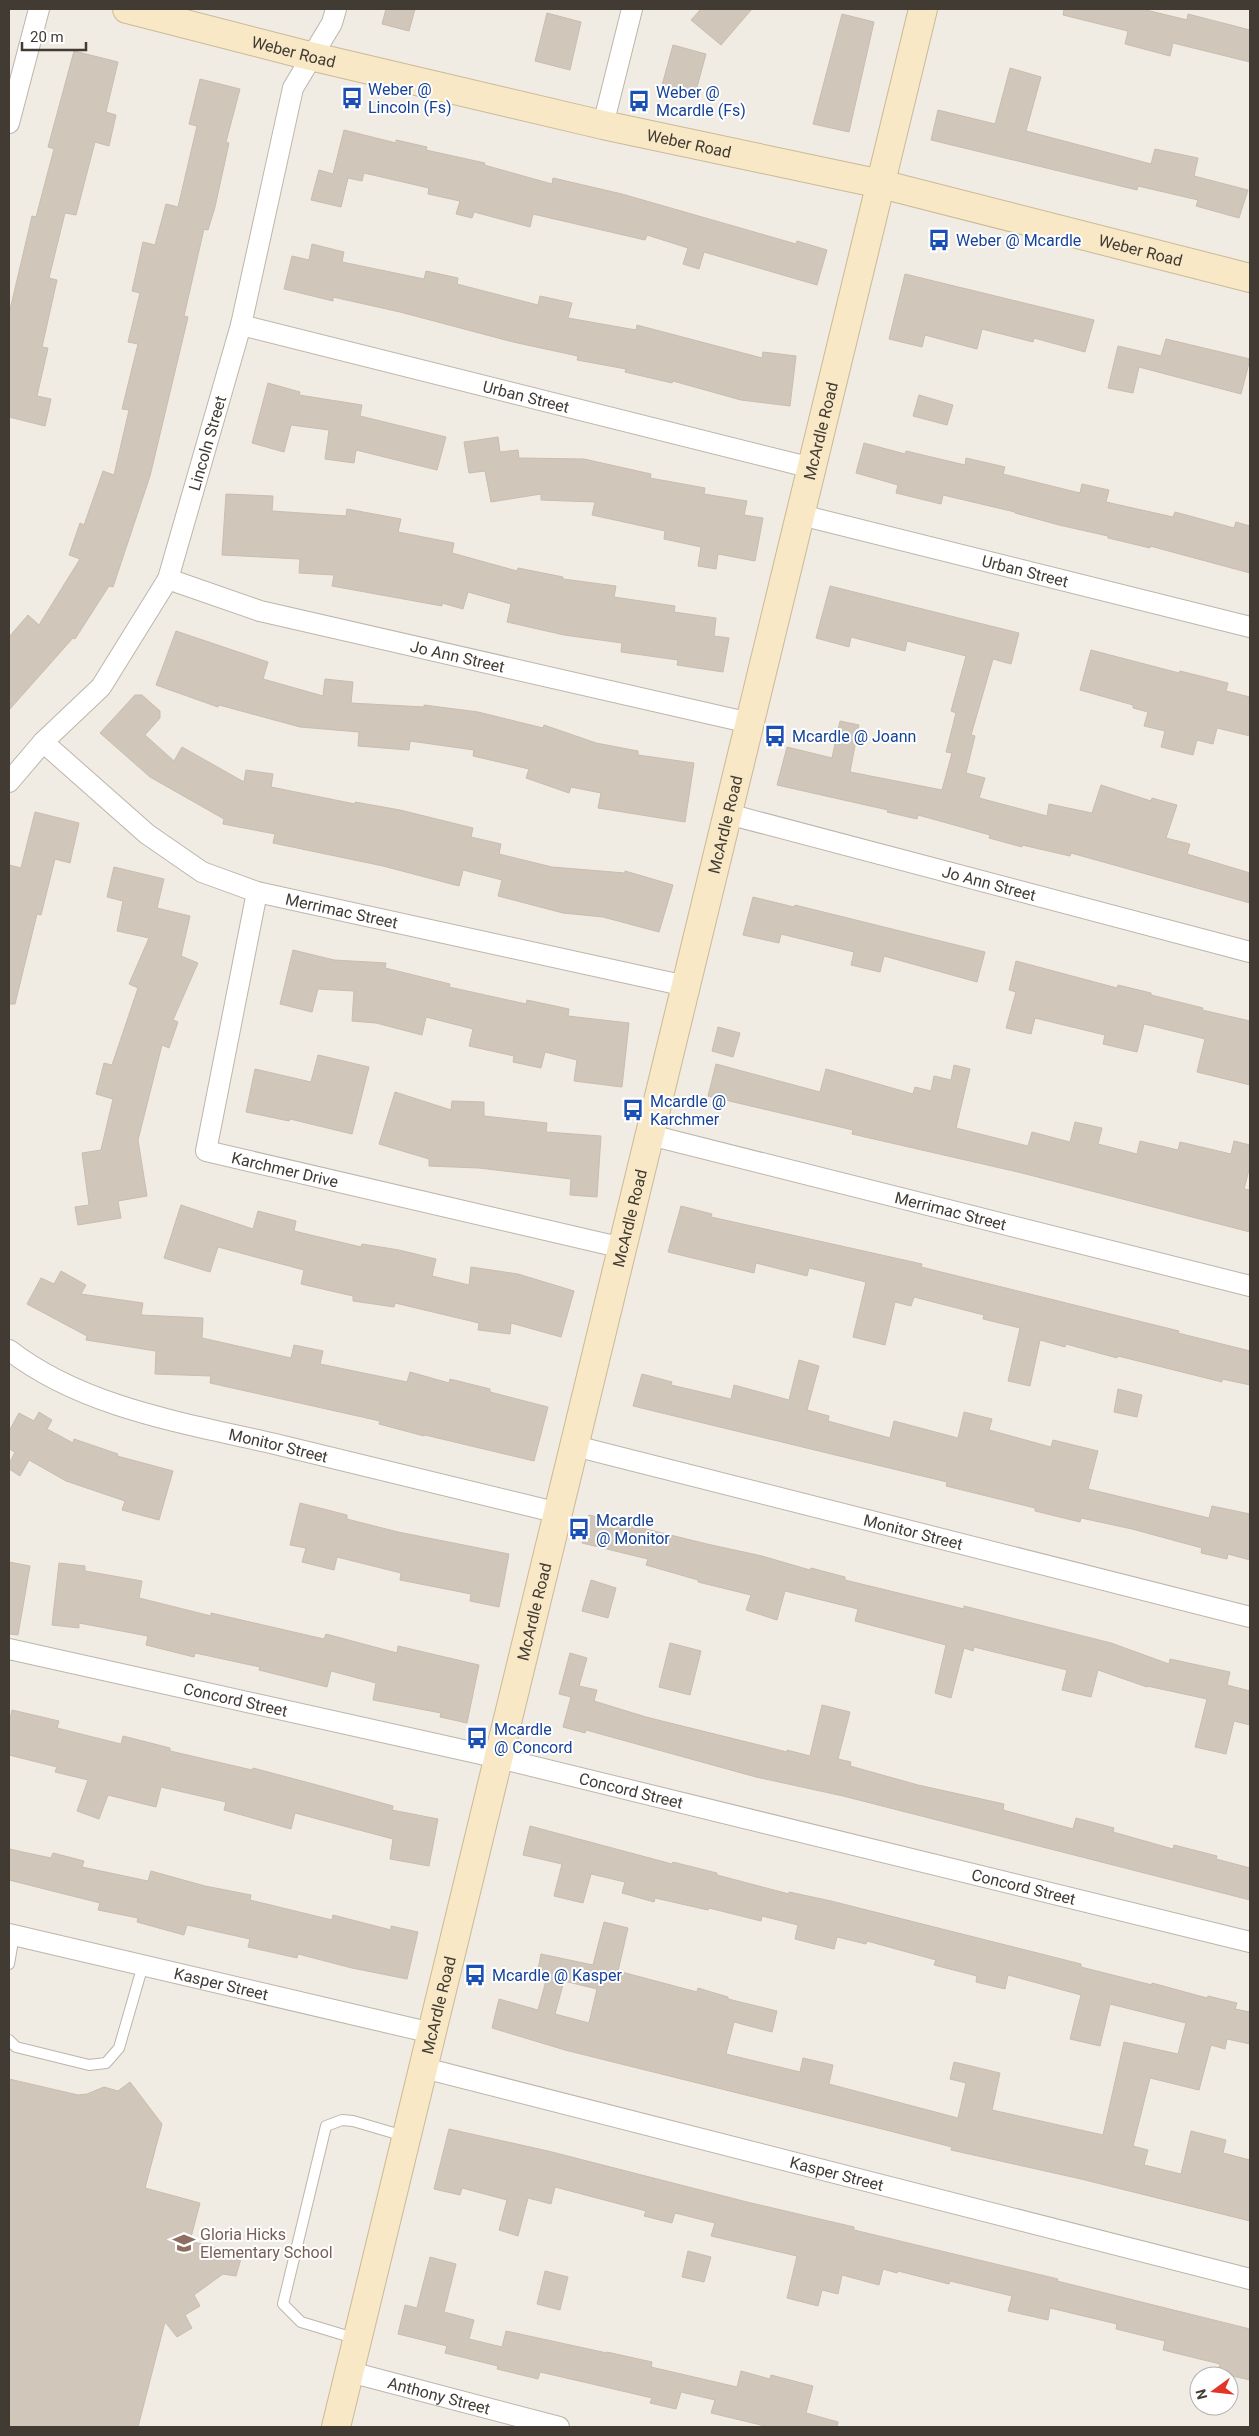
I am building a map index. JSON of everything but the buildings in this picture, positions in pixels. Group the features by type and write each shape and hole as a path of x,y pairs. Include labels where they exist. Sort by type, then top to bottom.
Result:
{"main road":[{"name":"Weber Road","path":"127,9 310,56 604,125 881,184 1250,278"},
{"name":"McArdle Road","path":"336,2427 923,9"}],"street":[{"path":"9,123 39,9"},
{"name":"Lincoln Street","path":"9,782 43,742 101,688 168,579 241,325 293,88 310,56 332,23 336,9"},
{"path":"604,125 632,9"},
{"name":"Urban Street","path":"241,325 812,468"},
{"name":"Urban Street","path":"800,515 1250,627"},
{"name":"Jo Ann Street","path":"168,579 260,611 750,723"},
{"name":"Merrimac Street","path":"43,742 147,834 202,872 257,892 686,986"},
{"name":"Jo Ann Street","path":"728,814 1250,952"},
{"name":"Karchmer Drive","path":"257,892 206,1151 623,1248"},
{"name":"Merrimac Street","path":"650,1135 1250,1286"},
{"name":"Monitor Street","path":"9,1350 25,1362 91,1397 188,1423 558,1513"},
{"name":"Monitor Street","path":"575,1446 1250,1617"},
{"name":"Concord Street","path":"9,1649 499,1758 1250,1942"},
{"name":"Kasper Street","path":"11,1934 432,2033"},
{"name":"Kasper Street","path":"424,2068 1250,2279"},
{"name":"Anthony Street","path":"350,2372 559,2427"}],"lane":[{"path":"9,1964 11,1934"},
{"path":"9,2040 16,2047 89,2065 106,2063 119,2048 143,1965"},
{"path":"358,2339 301,2322 284,2304 326,2126 342,2120 353,2121 407,2137"}],"place":[{"name":"Weber @ Lincoln (Fs)","path":"352,98"},
{"name":"Weber @ Mcardle (Fs)","path":"639,101"},
{"name":"Weber @ Mcardle","path":"939,240"},
{"name":"Mcardle @ Joann","path":"775,736"},
{"name":"Mcardle @ Karchmer","path":"633,1110"},
{"name":"Mcardle @ Monitor","path":"579,1529"},
{"name":"Mcardle @ Concord","path":"477,1738"},
{"name":"Mcardle @ Kasper","path":"475,1975"},
{"name":"Gloria Hicks Elementary School","path":"184,2243"}]}
